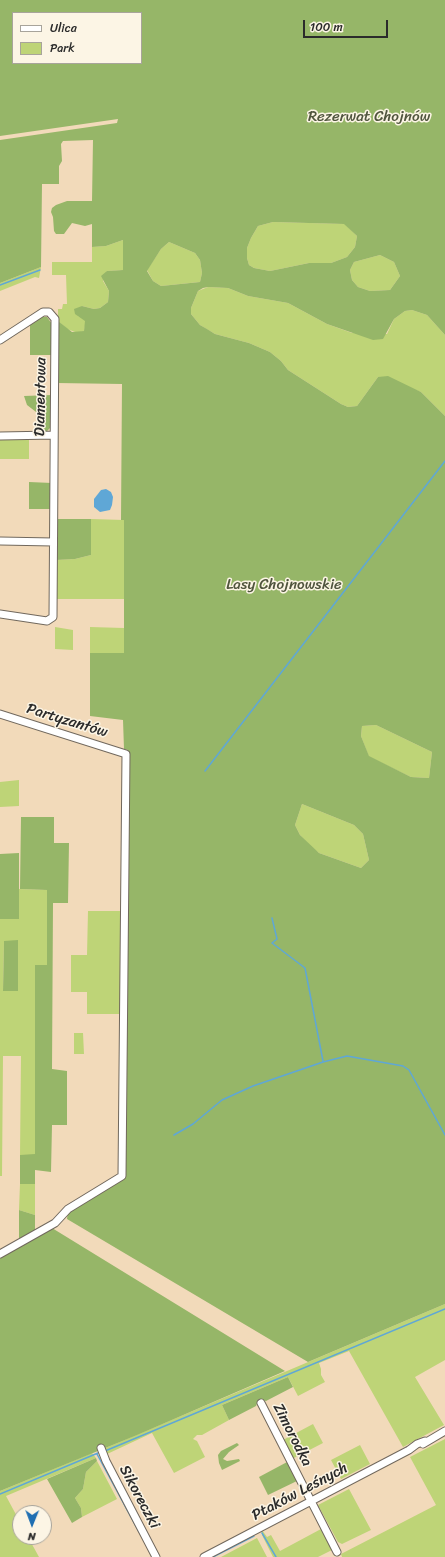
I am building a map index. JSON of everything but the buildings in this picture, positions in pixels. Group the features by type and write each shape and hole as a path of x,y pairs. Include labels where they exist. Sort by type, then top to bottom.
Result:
{"street":[{"name":"Diamentowa","path":"0,340 43,312 49,312 54,317 53,617 47,621 0,614"},
{"path":"0,436 54,435"},
{"path":"0,541 53,542"},
{"name":"Partyzantów","path":"0,714 126,754 122,1176 68,1209 55,1223 0,1254"},
{"name":"Zimorodka","path":"261,1403 312,1500 337,1552"},
{"name":"Ptaków Leśnych","path":"204,1557 409,1450 420,1442 425,1442 445,1431"},
{"name":"Sikoreczki","path":"101,1448 106,1462 156,1557"}],"green space":[{"name":"Lasy Chojnowskie","path":"0,0 445,0 445,335 427,315 412,310 405,311 394,319 383,339 373,340 327,324 288,303 248,296 228,288 203,288 198,291 191,308 191,314 200,325 215,334 249,343 270,352 281,361 288,370 348,407 357,406 378,377 388,376 421,392 445,416 445,1304 308,1362 67,1219 68,1211 125,1177 128,750 124,749 123,720 90,716 90,653 124,653 124,520 121,520 122,384 57,383 58,321 72,332 84,331 85,321 75,314 74,309 82,306 94,309 100,308 108,302 109,291 101,276 107,271 123,270 123,240 106,246 92,247 92,224 85,226 72,223 64,234 56,234 54,231 51,212 52,208 67,201 92,201 93,140 63,141 61,144 62,161 59,166 59,184 42,184 41,267 0,283 0,140 117,123 118,119 0,136","holes":["273,222 344,224 357,236 355,247 347,257 331,263 309,263 270,271 254,268 249,265 247,258 247,248 258,226","169,242 195,253 200,260 202,273 200,282 161,286 153,281 147,271 161,249","380,255 394,262 400,276 390,290 370,291 358,287 352,280 350,270 354,262","376,725 432,752 429,778 411,777 369,756 361,736 362,726","302,804 354,825 363,834 369,860 361,868 319,853 300,835 295,825"]},
{"path":"273,222 345,224 357,236 355,247 347,257 331,263 309,263 270,271 254,268 249,265 247,258 247,248 251,238 258,226"},
{"path":"123,240 123,270 107,271 103,281 109,291 108,302 100,308 94,309 82,306 78,316 84,318 86,321 84,331 78,333 67,329 58,321 58,309 62,309 63,304 67,304 66,275 52,275 52,262 92,262 92,247 106,246"},
{"path":"169,242 195,253 200,260 202,273 200,282 161,286 153,281 147,270 161,249"},
{"path":"380,255 394,262 400,276 390,290 370,291 358,287 352,280 350,270 354,262"},
{"path":"41,267 39,278 35,277 0,291 0,283"},
{"path":"208,287 228,288 248,296 288,303 327,324 352,333 387,334 394,319 405,311 412,310 427,315 445,335 445,416 421,392 378,377 357,406 348,407 341,404 288,370 281,361 270,352 249,343 215,334 200,325 191,314 191,308 198,291"},
{"path":"42,317 47,317 52,324 53,355 30,355 30,324"},
{"path":"52,395 52,426 46,432 40,432 40,415 27,405 24,396"},
{"path":"0,440 29,440 29,459 0,459"},
{"path":"29,482 52,483 51,509 29,509"},
{"path":"56,519 91,519 91,555 75,559 56,560"},
{"path":"91,519 124,520 124,599 55,599 56,560 75,559 91,555"},
{"path":"55,627 73,630 73,650 55,649"},
{"path":"90,627 124,628 124,653 90,653"},
{"path":"376,725 432,752 429,778 411,777 369,757 361,736 362,726"},
{"path":"19,780 19,806 0,807 0,782"},
{"path":"302,804 354,825 363,834 369,860 361,868 319,853 311,847 300,835 295,825"},
{"path":"21,817 54,817 54,843 69,843 68,903 53,903 52,1069 67,1071 67,1125 52,1125 51,1172 35,1170 35,1184 20,1184 20,1155 35,1154 35,965 47,965 47,890 20,889"},
{"path":"19,853 19,919 0,919 0,854"},
{"path":"19,889 47,890 47,965 35,965 35,1155 20,1155 21,1056 3,1056 2,1176 0,1176 0,919 19,919","holes":["4,941 18,991 3,991"]},
{"path":"88,911 123,911 122,1014 87,1014 87,992 71,992 71,955 87,955"},
{"path":"18,940 18,991 3,991 4,941"},
{"path":"74,1033 83,1033 84,1054 74,1054"},
{"path":"20,1184 35,1184 35,1215 19,1210"},
{"path":"19,1210 35,1215 35,1231 19,1240"},
{"path":"52,1228 285,1371 137,1435 0,1491 0,1258"},
{"path":"445,1304 445,1360 415,1377 444,1425 403,1447 349,1351 319,1363 321,1375 325,1382 298,1396 288,1377 222,1405 229,1420 202,1435 197,1435 193,1439 197,1441 205,1457 174,1473 152,1433 105,1455 103,1449"},
{"path":"288,1377 293,1387 266,1401 259,1399 256,1406 229,1420 222,1405"},
{"path":"313,1424 323,1443 292,1459 283,1440"},
{"path":"445,1439 445,1557 342,1557 341,1554 436,1505 410,1457"},
{"path":"237,1443 239,1445 229,1452 223,1459 227,1461 239,1459 240,1461 222,1470 218,1455 221,1451"},
{"path":"360,1445 370,1464 341,1479 331,1460"},
{"path":"92,1453 96,1458 6,1496 12,1507 12,1545 32,1545 39,1557 0,1557 0,1491"},
{"path":"96,1458 97,1461 86,1472 83,1489 75,1498 81,1508 82,1517 72,1523 47,1479"},
{"path":"97,1461 117,1499 82,1517 81,1508 75,1498 83,1489 86,1472"},
{"path":"289,1461 299,1480 268,1495 259,1477"},
{"path":"349,1489 371,1530 342,1544 338,1542 318,1505"},
{"path":"321,1529 332,1550 318,1557 273,1557 262,1535 262,1530 267,1537 271,1535 280,1551"},
{"path":"257,1538 267,1557 221,1557"}],"water":[{"path":"106,489 111,492 113,497 112,505 110,510 100,512 94,507 94,499 101,490"}],"waterway":[{"path":"0,285 40,270"},
{"path":"205,771 445,461"},
{"path":"272,918 277,939 272,943 305,968 323,1061"},
{"path":"174,1135 193,1124 222,1100 253,1086 323,1062 347,1056 403,1066 409,1070 445,1135"},
{"path":"105,1451 445,1309"},
{"path":"0,1494 98,1453"},
{"path":"97,1454 139,1532"},
{"path":"262,1533 276,1557"},
{"path":"213,1557 254,1536"}],"park label":[{"name":"Rezerwat Chojnów","path":"369,117"}]}
